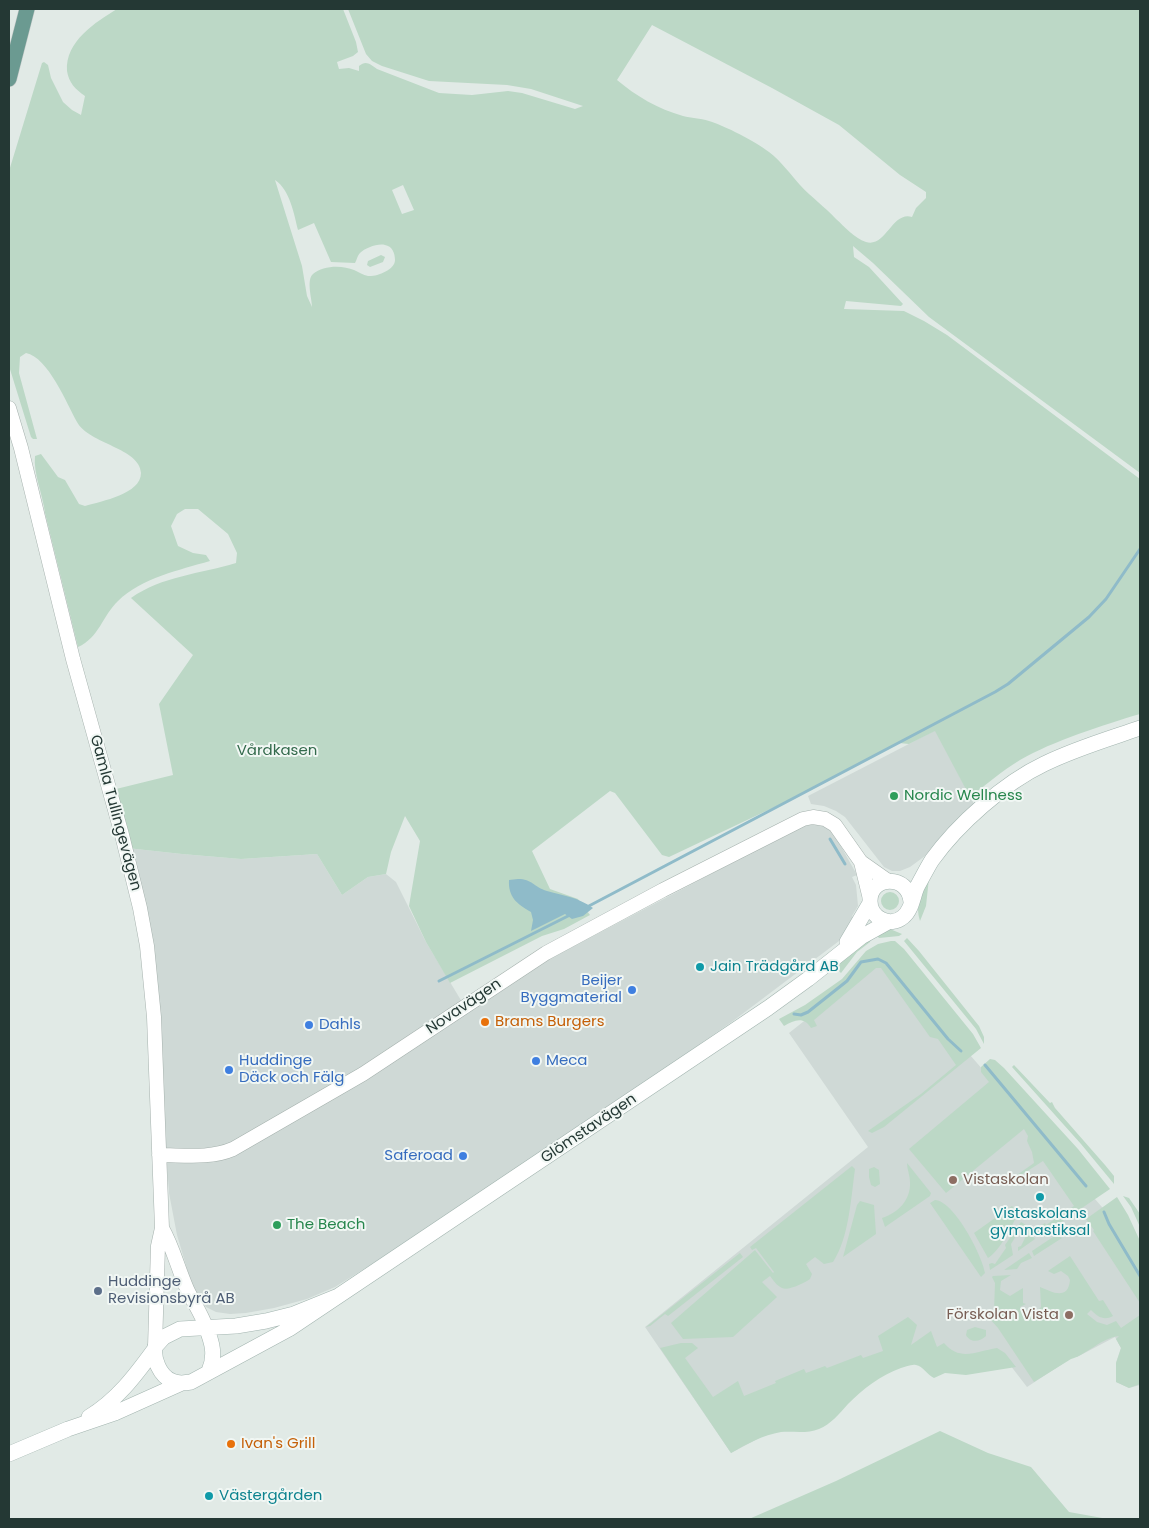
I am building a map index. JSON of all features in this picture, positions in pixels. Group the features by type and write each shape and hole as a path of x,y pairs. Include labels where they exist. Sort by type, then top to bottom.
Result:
{"main road":[{"path":"9,78 27,9"},
{"name":"Glömstavägen","path":"838,954 860,922 876,887 914,874 932,861 980,809 1020,778 1061,756 1140,728"},
{"name":"Glömstavägen","path":"9,1454 68,1429 115,1413 182,1383 198,1379 209,1371 289,1329 768,1008 869,931 904,917 932,861"},
{"path":"893,881 908,890 911,902"},
{"path":"870,901 875,914 888,922"},
{"name":"Glömstavägen","path":"68,1429 94,1414 117,1396 164,1337 171,1332 180,1329 236,1326 266,1321 294,1314 336,1297"},
{"path":"206,1327 213,1350 209,1371"},
{"path":"155,1349 155,1357 162,1373 172,1381 182,1383"}],"street":[{"name":"Gamla Tullingevägen","path":"9,408 21,448 73,659 140,908 147,946 153,1008 162,1228 158,1246 155,1349"},
{"name":"Novavägen","path":"159,1155 212,1155 223,1154 233,1149 363,1074 546,953 662,890 798,821 813,817 831,822 850,844 861,862 870,901"},
{"name":"Novavägen","path":"861,862 893,881"},
{"name":"Gamla Tullingevägen","path":"162,1228 169,1241 187,1289 202,1315 206,1327"}],"shaded area":[{"path":"936,730 974,804 925,856 910,867 900,871 892,871 884,867 845,817 824,806 811,804 808,796"},
{"path":"804,825 825,826 834,834 857,875 852,877 856,885 858,906 852,916 856,921 847,935 733,1021 594,1118 335,1287 307,1299 246,1313 230,1314 216,1312 206,1307 193,1289 177,1235 169,1193 164,1123 127,848 241,859 317,854 342,895 368,877 386,874 396,882 426,942 468,1012 544,962"},
{"name":"Vistaskolan","path":"885,957 1108,1214 1140,1272 1140,1385 1129,1388 1116,1382 1116,1363 1121,1348 1115,1337 1077,1357 1073,1357 1027,1387 1007,1361 906,1360 731,1453 645,1327 868,1147 789,1033"}],"green space":[{"name":"Vårdkasen","path":"117,9 343,9 358,52 337,62 339,69 349,68 359,71 359,66 366,63 439,93 472,95 508,91 522,93 575,109 583,106 531,89 507,85 429,81 382,66 372,61 366,54 348,9 1140,9 1140,473 929,317 853,246 854,257 869,267 903,304 901,306 846,301 844,309 904,311 924,321 947,335 1140,479 1140,714 1047,746 1020,760 970,797 935,731 909,744 899,743 802,794 669,857 662,855 615,793 610,791 532,851 550,889 578,899 590,915 564,929 542,936 450,983 426,942 409,906 420,841 405,816 391,852 386,874 368,877 342,895 317,854 241,859 127,848 112,790 173,775 159,704 193,655 131,598 168,580 236,563 237,553 228,534 198,509 185,509 177,514 171,526 178,546 193,553 206,555 210,561 161,576 138,586 118,601 91,638 78,647 45,513 37,477 35,456 41,454 58,477 65,480 79,504 85,506 119,496 128,491 135,486 141,473 138,465 132,458 83,429 77,422 49,372 34,356 26,353 20,357 19,373 37,439 31,437 9,366 9,171 42,63 44,62 48,65 51,78 63,102 81,115 85,96 75,88 69,79 67,71 68,60 71,50 83,34","holes":["652,25 839,125 900,175 926,192 926,198 916,208 912,217 899,219 879,240 866,242 858,238 809,194 778,160 763,148 740,134 716,123 683,116 656,106 617,80","275,180 288,196 298,230 314,223 331,262 355,263 362,251 379,245 390,247 395,257 394,264 389,270 376,275 368,276 349,268 339,267 327,267 317,271 313,274 310,281 312,307 307,296 302,266","403,185 414,210 402,214 392,190"]},
{"path":"381,255 385,257 383,262 370,267 367,265 368,261"},
{"path":"929,878 926,906 920,921 919,899"},
{"path":"890,892 896,895 899,901 896,907 890,910 884,907 881,901 884,895"},
{"path":"890,929 902,934 879,938 875,933"},
{"path":"907,938 979,1026 984,1037 984,1044 976,1029 904,941"},
{"path":"871,939 870,942 857,952 841,973 836,968 854,948"},
{"path":"895,941 904,949 973,1034 981,1048 884,1127 872,1133 868,1131 921,1094 956,1065 938,1039 930,1037 881,968 876,968 814,1020 817,1026 811,1028 805,1022 799,1020 784,1026 779,1019 805,1005 842,979 866,951 878,944"},
{"path":"990,1059 995,1060 1004,1068 1078,1149 1110,1189 1039,1237 1035,1230 1045,1223 1046,1225 1074,1206 1043,1161 1018,1177 1017,1175 1034,1163 1027,1141 1028,1136 1024,1129 946,1193 909,1149 989,1082 981,1072 981,1067"},
{"path":"1014,1065 1050,1103 1052,1102 1055,1108 1105,1165 1114,1176 1114,1184 1012,1067"},
{"path":"907,1163 931,1193 930,1196 885,1227 882,1218 898,1209 908,1195 910,1182"},
{"path":"852,1166 855,1169 846,1230 833,1262 824,1264 815,1257 806,1264 812,1274 810,1279 792,1288 785,1289 780,1287 770,1276 762,1282 777,1297 733,1337 683,1339 671,1323 755,1250 773,1273 756,1248 752,1250 750,1247"},
{"path":"874,1167 879,1170 880,1184 875,1187 871,1185 869,1177 869,1169"},
{"path":"1123,1196 1129,1198 1140,1214 1140,1227 1131,1207"},
{"path":"1117,1197 1140,1241 1140,1303 1086,1219"},
{"path":"935,1200 950,1209 966,1230 983,1265 985,1273 981,1277 930,1203"},
{"path":"860,1201 874,1205 876,1234 843,1257 857,1205"},
{"path":"1012,1206 1018,1213 1001,1244 988,1258 974,1233"},
{"path":"1021,1222 1026,1225 1024,1229 1021,1228 1011,1244 1013,1255 990,1270 989,1264 995,1264"},
{"path":"1028,1229 1035,1239 1018,1251 1018,1247 1021,1246"},
{"path":"1056,1235 1062,1238 1034,1256 1032,1251"},
{"path":"740,1253 743,1257 668,1316 665,1314 646,1327"},
{"path":"1029,1253 1032,1258 1021,1263 1017,1269 1004,1270"},
{"name":"Förskolan Vista","path":"1070,1256 1099,1301 1103,1300 1113,1316 1101,1318 1091,1310 1087,1314 1097,1322 1107,1325 1116,1321 1121,1328 1140,1315 1140,1384 1129,1388 1116,1382 1116,1363 1121,1348 1116,1339 1119,1336 1100,1343 1034,1382 990,1319 990,1315 994,1311 995,1283 993,1276 1011,1275 1001,1281 1000,1290 1010,1296 1023,1288 1023,1303 1026,1304 1020,1307 1026,1313 1036,1312 1041,1307 1040,1287 1049,1291 1063,1293 1069,1287 1070,1280 1068,1276 1061,1271 1054,1274 1048,1271"},
{"path":"908,1317 917,1325 911,1345 931,1331 937,1347 944,1343 950,1349 963,1354 997,1348 1005,1353 1016,1367 966,1375 945,1373 934,1378 916,1365 901,1368 886,1374 866,1388 835,1418 819,1429 774,1433 755,1440 731,1453 660,1348 681,1343 692,1343 698,1348 685,1358 713,1397 738,1381 744,1396 804,1369 806,1373 825,1366 827,1368 861,1355 863,1358 883,1351 878,1336"},
{"path":"975,1327 986,1330 986,1336 981,1340 975,1341 966,1335 967,1330"},
{"path":"940,1431 988,1453 1031,1467 1069,1512 1108,1519 749,1519 836,1481"}],"water":[{"path":"509,880 527,880 547,891 576,899 593,908 583,916 572,919 565,914 531,931 533,920 531,912 514,899 510,891"}],"waterway":[{"path":"587,907 1008,684 1089,617 1106,599 1140,549"},
{"path":"830,839 845,864"},
{"path":"439,981 570,915"},
{"path":"794,1014 801,1015 808,1012 847,981 861,962 878,959 886,963 948,1039 961,1051"},
{"path":"985,1065 1086,1186"},
{"path":"1104,1212 1109,1224 1140,1276"}],"place":[{"name":"Nordic Wellness","path":"894,796"},
{"name":"Jain Trädgård AB","path":"700,967"},
{"name":"Beijer Byggmaterial","path":"632,990"},
{"name":"Brams Burgers","path":"485,1022"},
{"name":"Dahls","path":"309,1025"},
{"name":"Meca","path":"536,1061"},
{"name":"Huddinge Däck och Fälg","path":"229,1070"},
{"name":"Saferoad","path":"463,1156"},
{"name":"Vistaskolan","path":"953,1180"},
{"name":"Vistaskolans gymnastiksal","path":"1040,1197"},
{"name":"The Beach","path":"277,1225"},
{"name":"Huddinge Revisionsbyrå AB","path":"98,1291"},
{"name":"Förskolan Vista","path":"1069,1315"},
{"name":"Ivan's Grill","path":"231,1444"},
{"name":"Västergården","path":"209,1496"}]}
